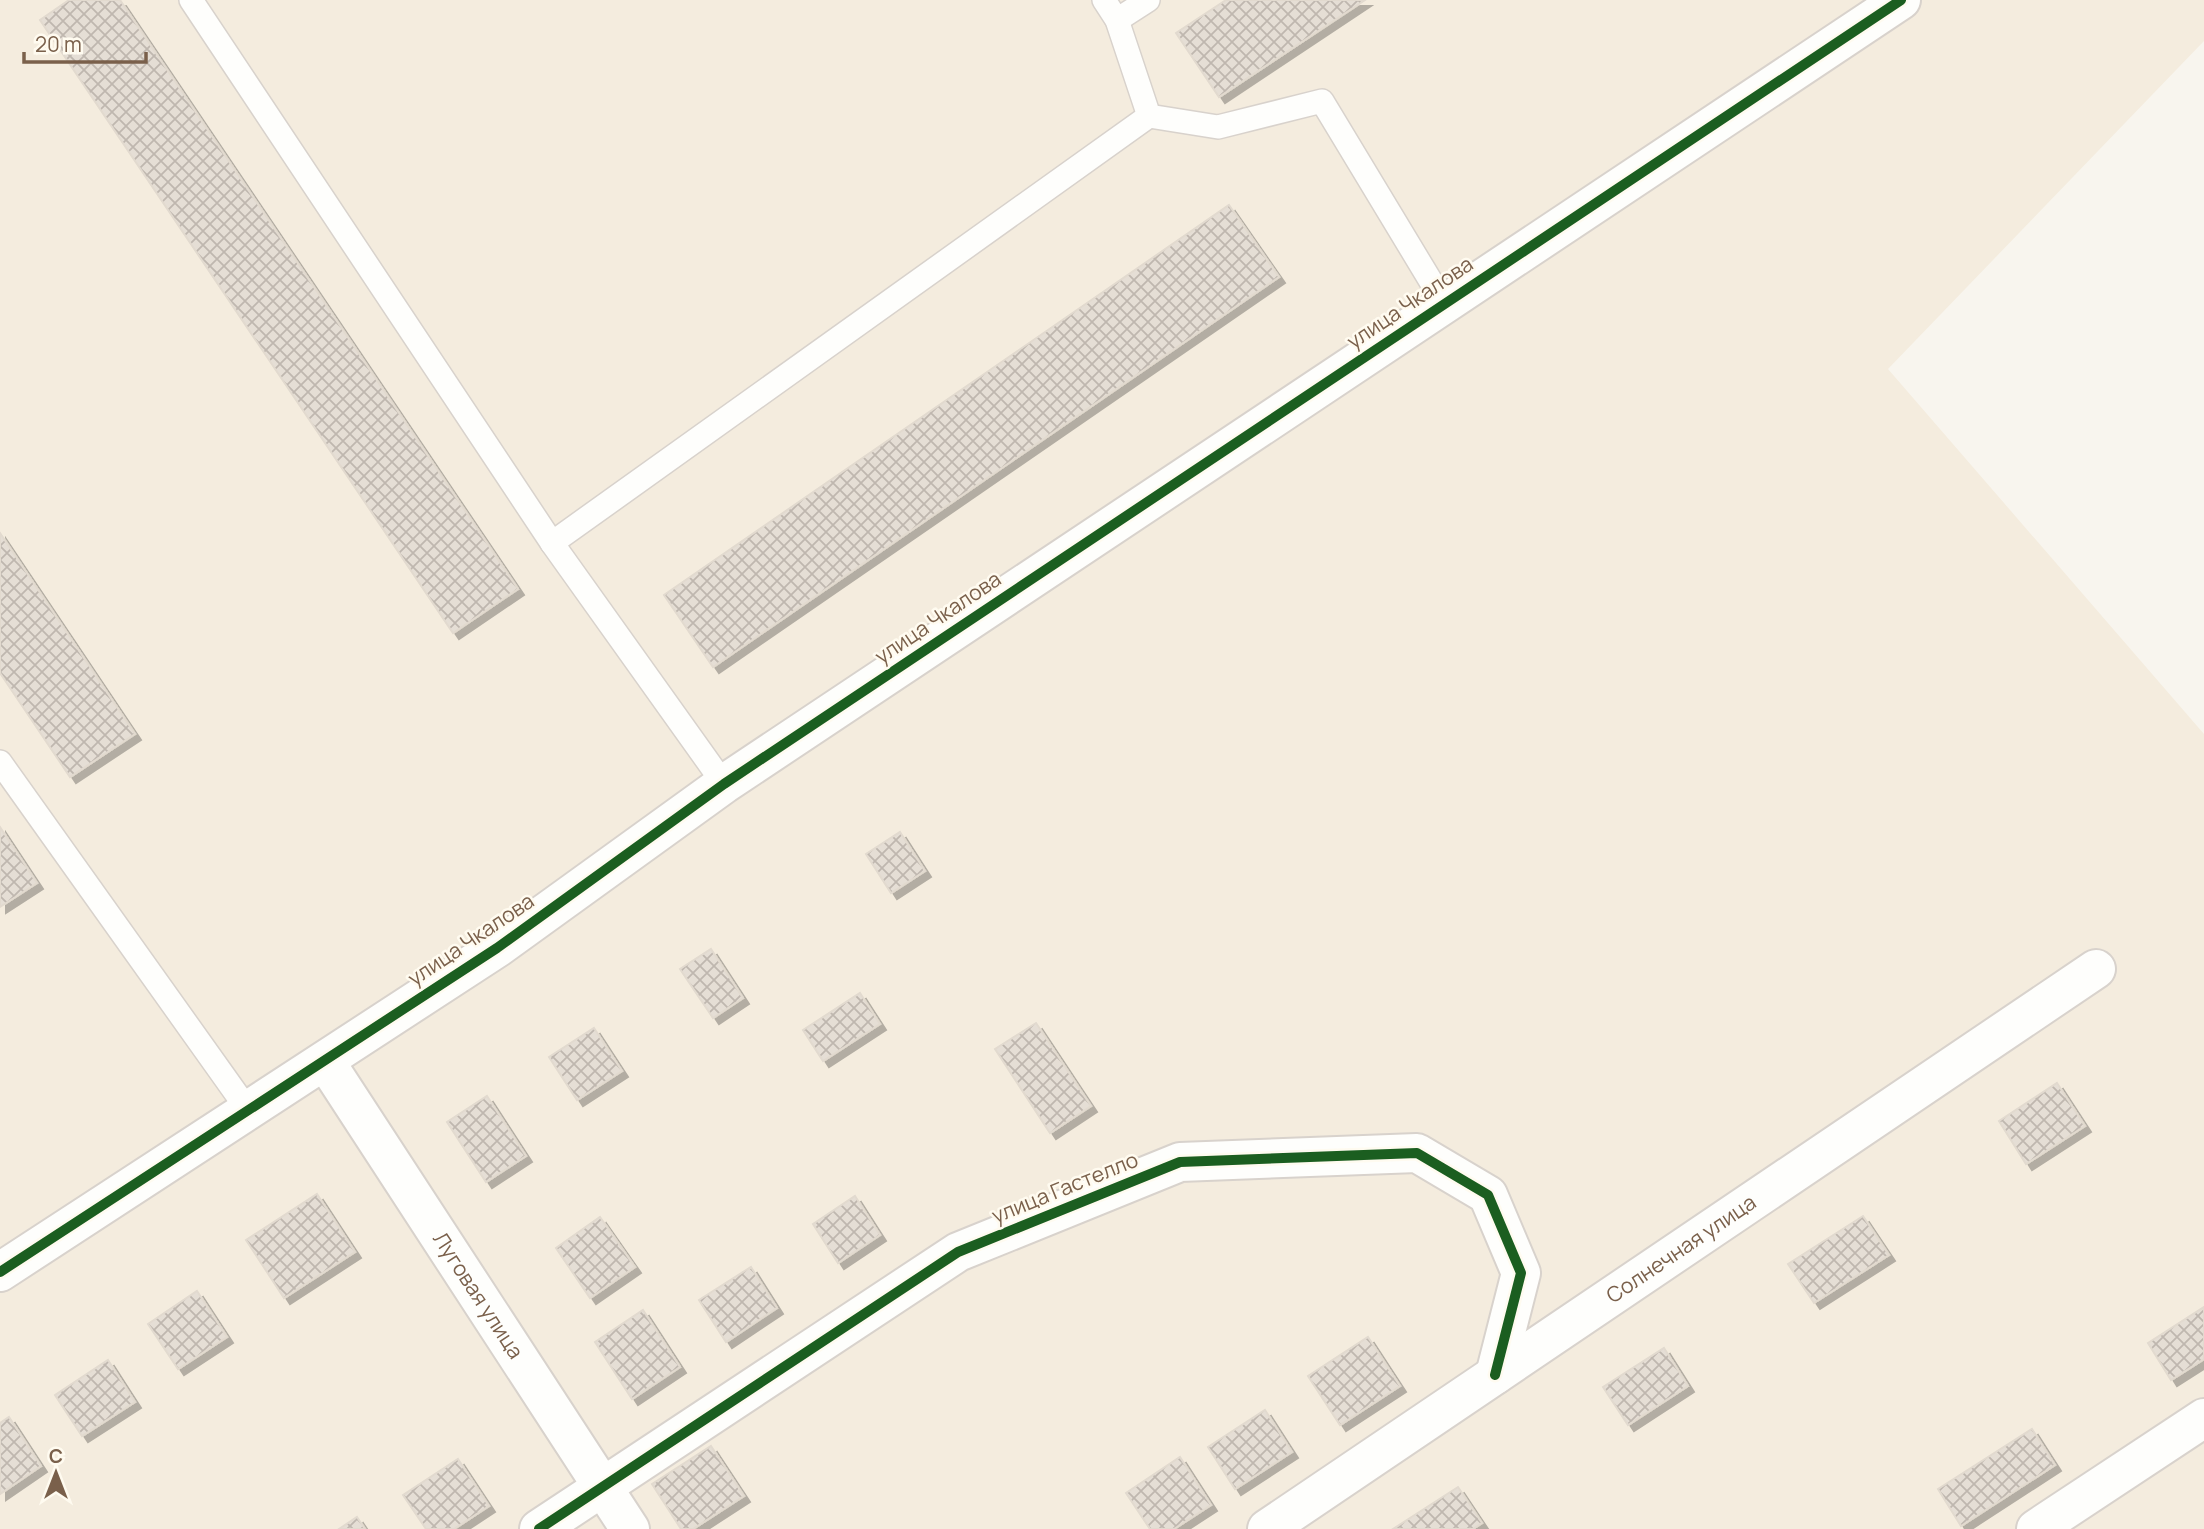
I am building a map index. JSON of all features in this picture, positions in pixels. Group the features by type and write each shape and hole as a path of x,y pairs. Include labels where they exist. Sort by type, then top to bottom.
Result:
{"street":[{"name":"улица Чкалова","path":"0,1272 497,948 724,784 1901,0"},
{"name":"Солнечная улица","path":"1267,1529 2096,969"},
{"name":"Луговая улица","path":"325,1061 630,1529"},
{"name":"улица Гастелло","path":"539,1529 958,1252 1181,1162 1417,1153 1488,1195 1521,1273 1495,1375"},
{"path":"2036,1529 2204,1418"}],"lane":[{"path":"191,0 552,543 724,784"},
{"path":"1104,0 1117,20 1149,116"},
{"path":"1117,20 1148,0"},
{"path":"552,543 1149,116 1217,127 1322,102 1444,303"},
{"path":"0,762 248,1110"}],"shaded area":[{"path":"0,0 2204,0 2204,41 1888,369 2204,734 2204,1529 0,1529"}],"building":[{"path":"69,0 120,0 518,589 453,633 40,20"},
{"path":"1226,0 1365,0 1219,97 1176,33"},
{"path":"1229,205 1279,277 713,667 664,595"},
{"path":"0,533 135,734 70,777 0,673"},
{"path":"0,827 37,883 0,907"},
{"path":"900,832 925,871 891,893 866,854"},
{"path":"711,949 743,998 713,1018 680,969"},
{"path":"860,993 880,1024 823,1061 803,1030"},
{"path":"1036,1023 1091,1106 1050,1133 995,1049"},
{"path":"594,1028 622,1071 577,1100 549,1057"},
{"path":"2057,1083 2085,1126 2026,1164 1999,1121"},
{"path":"487,1096 526,1156 486,1182 447,1122"},
{"path":"317,1194 355,1252 284,1298 246,1240"},
{"path":"855,1196 880,1235 838,1263 813,1224"},
{"path":"1863,1216 1889,1255 1814,1303 1788,1264"},
{"path":"600,1217 635,1267 590,1298 556,1248"},
{"path":"751,1267 777,1308 726,1342 699,1300"},
{"path":"197,1291 227,1337 178,1369 148,1324"},
{"path":"2204,1307 2204,1359 2171,1380 2148,1343"},
{"path":"643,1310 680,1367 632,1399 595,1342"},
{"path":"1368,1337 1400,1386 1340,1425 1308,1376"},
{"path":"1664,1348 1688,1386 1628,1425 1603,1387"},
{"path":"108,1360 135,1402 82,1436 55,1395"},
{"path":"1265,1410 1292,1452 1235,1489 1208,1447"},
{"path":"9,1417 41,1466 0,1494 0,1423"},
{"path":"2032,1429 2055,1465 1961,1526 1938,1489"},
{"path":"711,1446 744,1496 693,1529 681,1529 652,1484"},
{"path":"1180,1457 1211,1505 1174,1529 1150,1529 1126,1493"},
{"path":"458,1459 489,1506 454,1529 426,1529 403,1495"},
{"path":"1458,1487 1482,1523 1473,1529 1393,1529"},
{"path":"357,1517 365,1529 339,1529"}],"cycle path":[{"path":"0,1272 497,948 724,784 1901,0"},
{"path":"539,1529 958,1252 1180,1162 1417,1153 1488,1195 1521,1273 1495,1375"}]}
